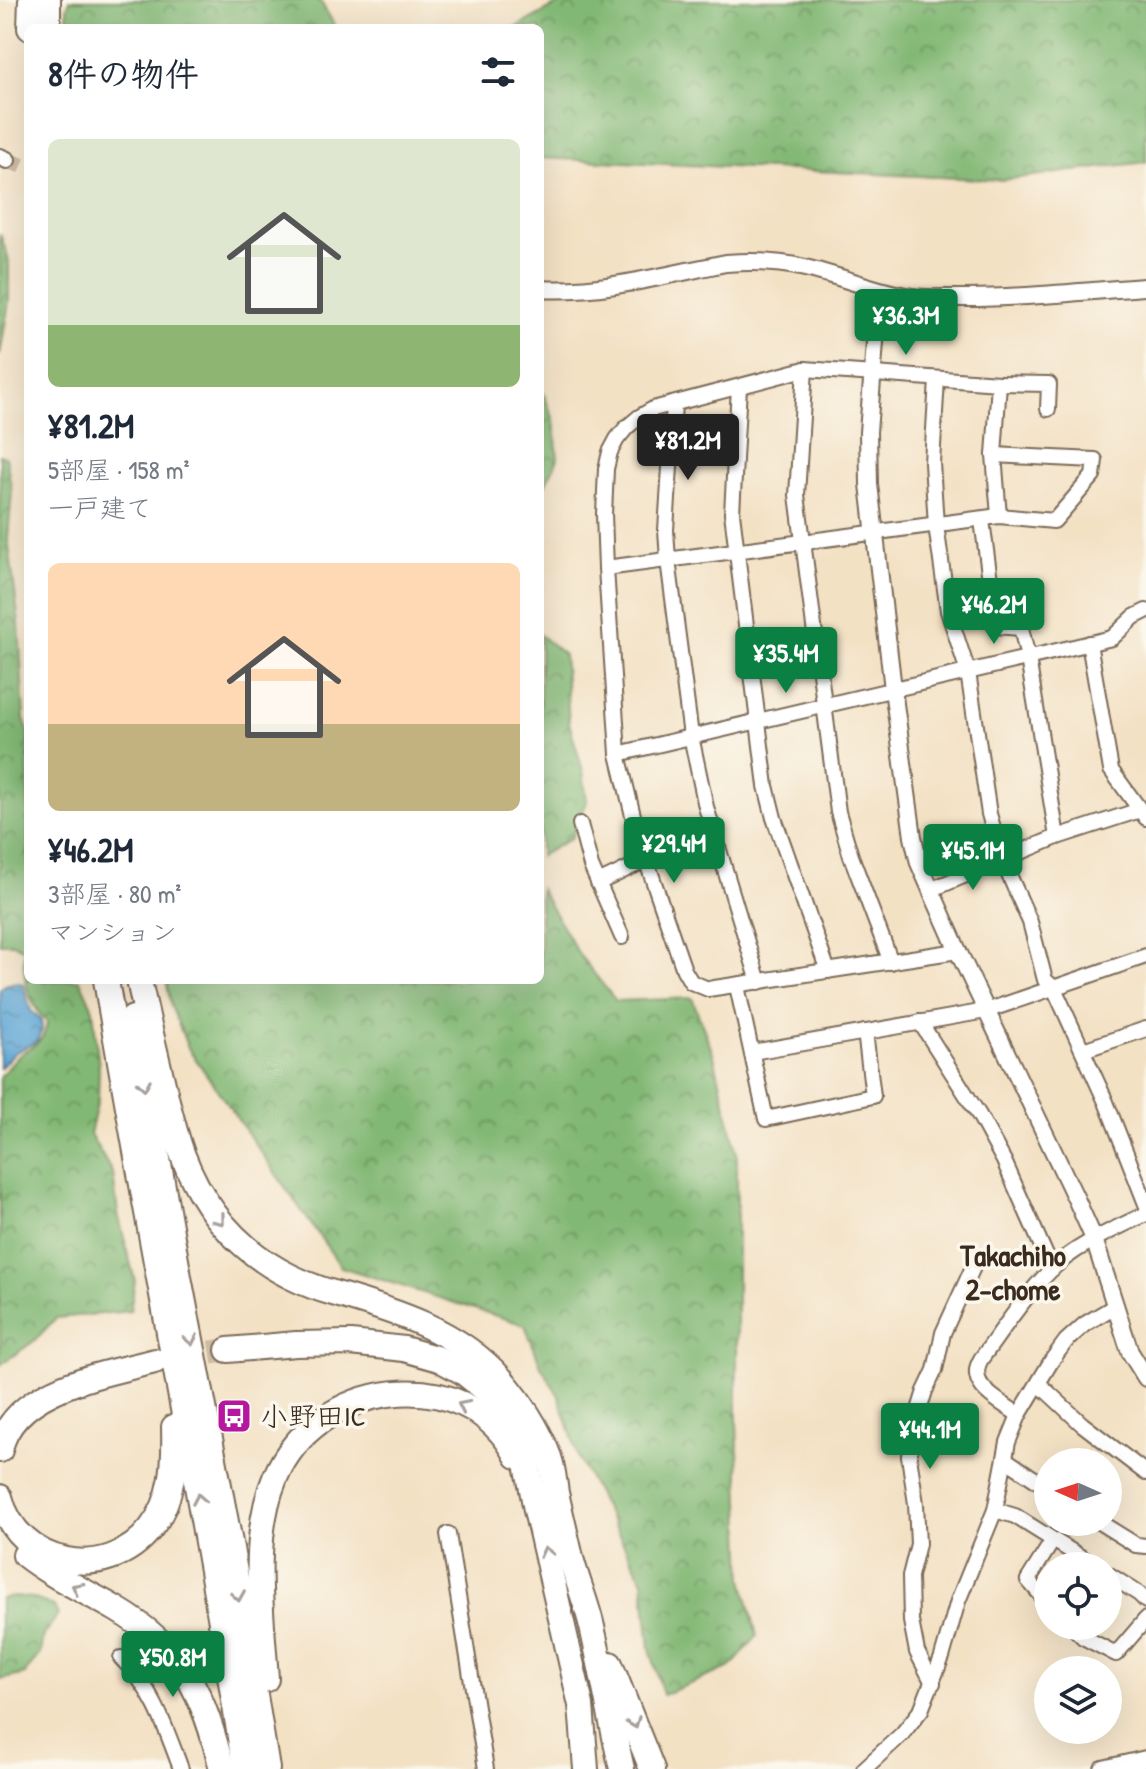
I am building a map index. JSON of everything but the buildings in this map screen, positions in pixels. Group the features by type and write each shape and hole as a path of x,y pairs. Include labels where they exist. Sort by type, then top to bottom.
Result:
{"highway":[{"path":"30,24 31,0"},
{"path":"48,0 48,24"},
{"path":"107,984 245,1769"},
{"path":"128,984 270,1769"},
{"path":"140,984 182,1153 201,1194 224,1227 263,1260 296,1279 412,1318 444,1333 472,1353 503,1381 535,1427 549,1454 559,1508"},
{"path":"0,1497 7,1515 23,1538 40,1551 71,1561 99,1562 111,1558 133,1546 151,1529 170,1491 175,1453 161,1290"},
{"path":"586,1769 581,1705 523,1443 517,1428 493,1396 463,1372 439,1359 404,1349 351,1343 227,1344 268,1335 317,1333 396,1337 425,1343 458,1357 500,1387 522,1416 542,1452 592,1625 622,1769"},
{"path":"0,1426 18,1403 43,1385 95,1365 154,1356 50,1392 19,1416 0,1450"},
{"path":"270,1769 261,1547 265,1509 274,1479 299,1440 317,1422 355,1401 396,1393 430,1395 454,1401 492,1424 509,1441 531,1483"},
{"path":"0,1526 8,1540 37,1565 118,1610 167,1648 199,1695 222,1769"},
{"path":"562,1621 600,1715 612,1769"},
{"path":"592,1625 652,1769"}],"street":[{"path":"544,289 600,288 742,262 807,268 879,291 914,297 995,299 1146,287"},
{"path":"879,291 868,445 869,484 893,689 919,863 1094,1239 1130,1352 1146,1378"},
{"path":"805,369 797,495 838,812 851,856 891,962"},
{"path":"958,951 737,986 708,989 691,982 684,970 646,860 618,754 606,568 606,469 617,439 639,417 653,409 805,369 1049,384 1048,409"},
{"path":"937,379 932,463 936,525 948,611 968,672 989,814 1002,859 1030,922 1045,980 1054,988 1083,1050 1146,1204"},
{"path":"999,383 994,455 999,516"},
{"path":"739,387 732,513 766,786 774,818 828,971"},
{"path":"674,404 666,530 691,736 706,807 759,982"},
{"path":"606,568 999,516 1054,521 1093,476 1095,460 994,455"},
{"path":"982,520 996,626 1021,628 1057,837"},
{"path":"618,754 1112,638 1134,617 1146,611"},
{"path":"930,890 1057,837 1143,814 1111,770 1089,643"},
{"path":"580,824 591,866 622,937"},
{"path":"598,883 646,860"},
{"path":"752,1052 986,1011 1146,956"},
{"path":"737,986 766,1119 873,1096 865,1032"},
{"path":"920,1022 1004,1161 1052,1269"},
{"path":"1083,1050 1146,1031"},
{"path":"1019,1415 982,1389 976,1367 1021,1305 1052,1269 1094,1239 1146,1214"},
{"path":"933,1683 917,1652 911,1621 910,1576 918,1544 909,1456 914,1426 935,1370 943,1333 974,1265"},
{"path":"864,1769 902,1734 921,1710 933,1683 958,1601 995,1510 1008,1442 1019,1415 1066,1341 1085,1324 1115,1306"},
{"path":"1039,1384 1082,1424 1146,1473"},
{"path":"1005,1459 1034,1479"},
{"path":"995,1510 1015,1516 1072,1552"},
{"path":"448,1534 486,1769"},
{"path":"1122,1536 1136,1545 1146,1546"},
{"path":"1046,1552 1053,1540"},
{"path":"1034,1570 1028,1580 1034,1587"},
{"path":"1122,1583 1146,1601"},
{"path":"1089,1640 1116,1654 1146,1619"},
{"path":"121,1658 134,1670 153,1702 181,1769"},
{"path":"1105,1769 1146,1759"}],"green space":[{"path":"70,0 317,0 334,24 68,24"},
{"path":"566,0 1146,0 1146,162 1001,180 544,158 544,24 522,24"},
{"path":"0,233 9,261 9,301 0,356"},
{"path":"544,395 554,420 558,459 544,487"},
{"path":"0,455 6,457 12,492 8,538 19,622 24,719 24,949 13,943 0,943"},
{"path":"544,638 564,655 569,723 583,771 587,802 571,838 544,854"},
{"path":"544,896 578,953 616,1001 692,998 714,1056 737,1153 737,1422 743,1579 757,1636 731,1667 663,1695 650,1648 643,1581 579,1459 559,1396 541,1366 525,1325 341,1267 188,1048 171,1006 167,984 544,984"},
{"path":"26,984 82,984 93,1009 99,1068 98,1099 90,1134 113,1174 118,1214 135,1281 130,1311 56,1318 34,1341 0,1365 0,1075 40,1040 47,1022"},
{"path":"14,1596 32,1598 54,1606 58,1615 43,1635 40,1653 25,1674 0,1680 0,1599"}],"water":[{"path":"16,982 23,984 31,1011 41,1019 42,1030 37,1041 14,1053 0,1068 0,989"}],"tunnel":[{"path":"7,160 24,166"},
{"path":"175,1358 228,1350"}],"place":[{"name":"小野田IC","path":"234,1416"}],"district":[{"name":"Takachiho 2-chome","path":"1013,1273"}]}
